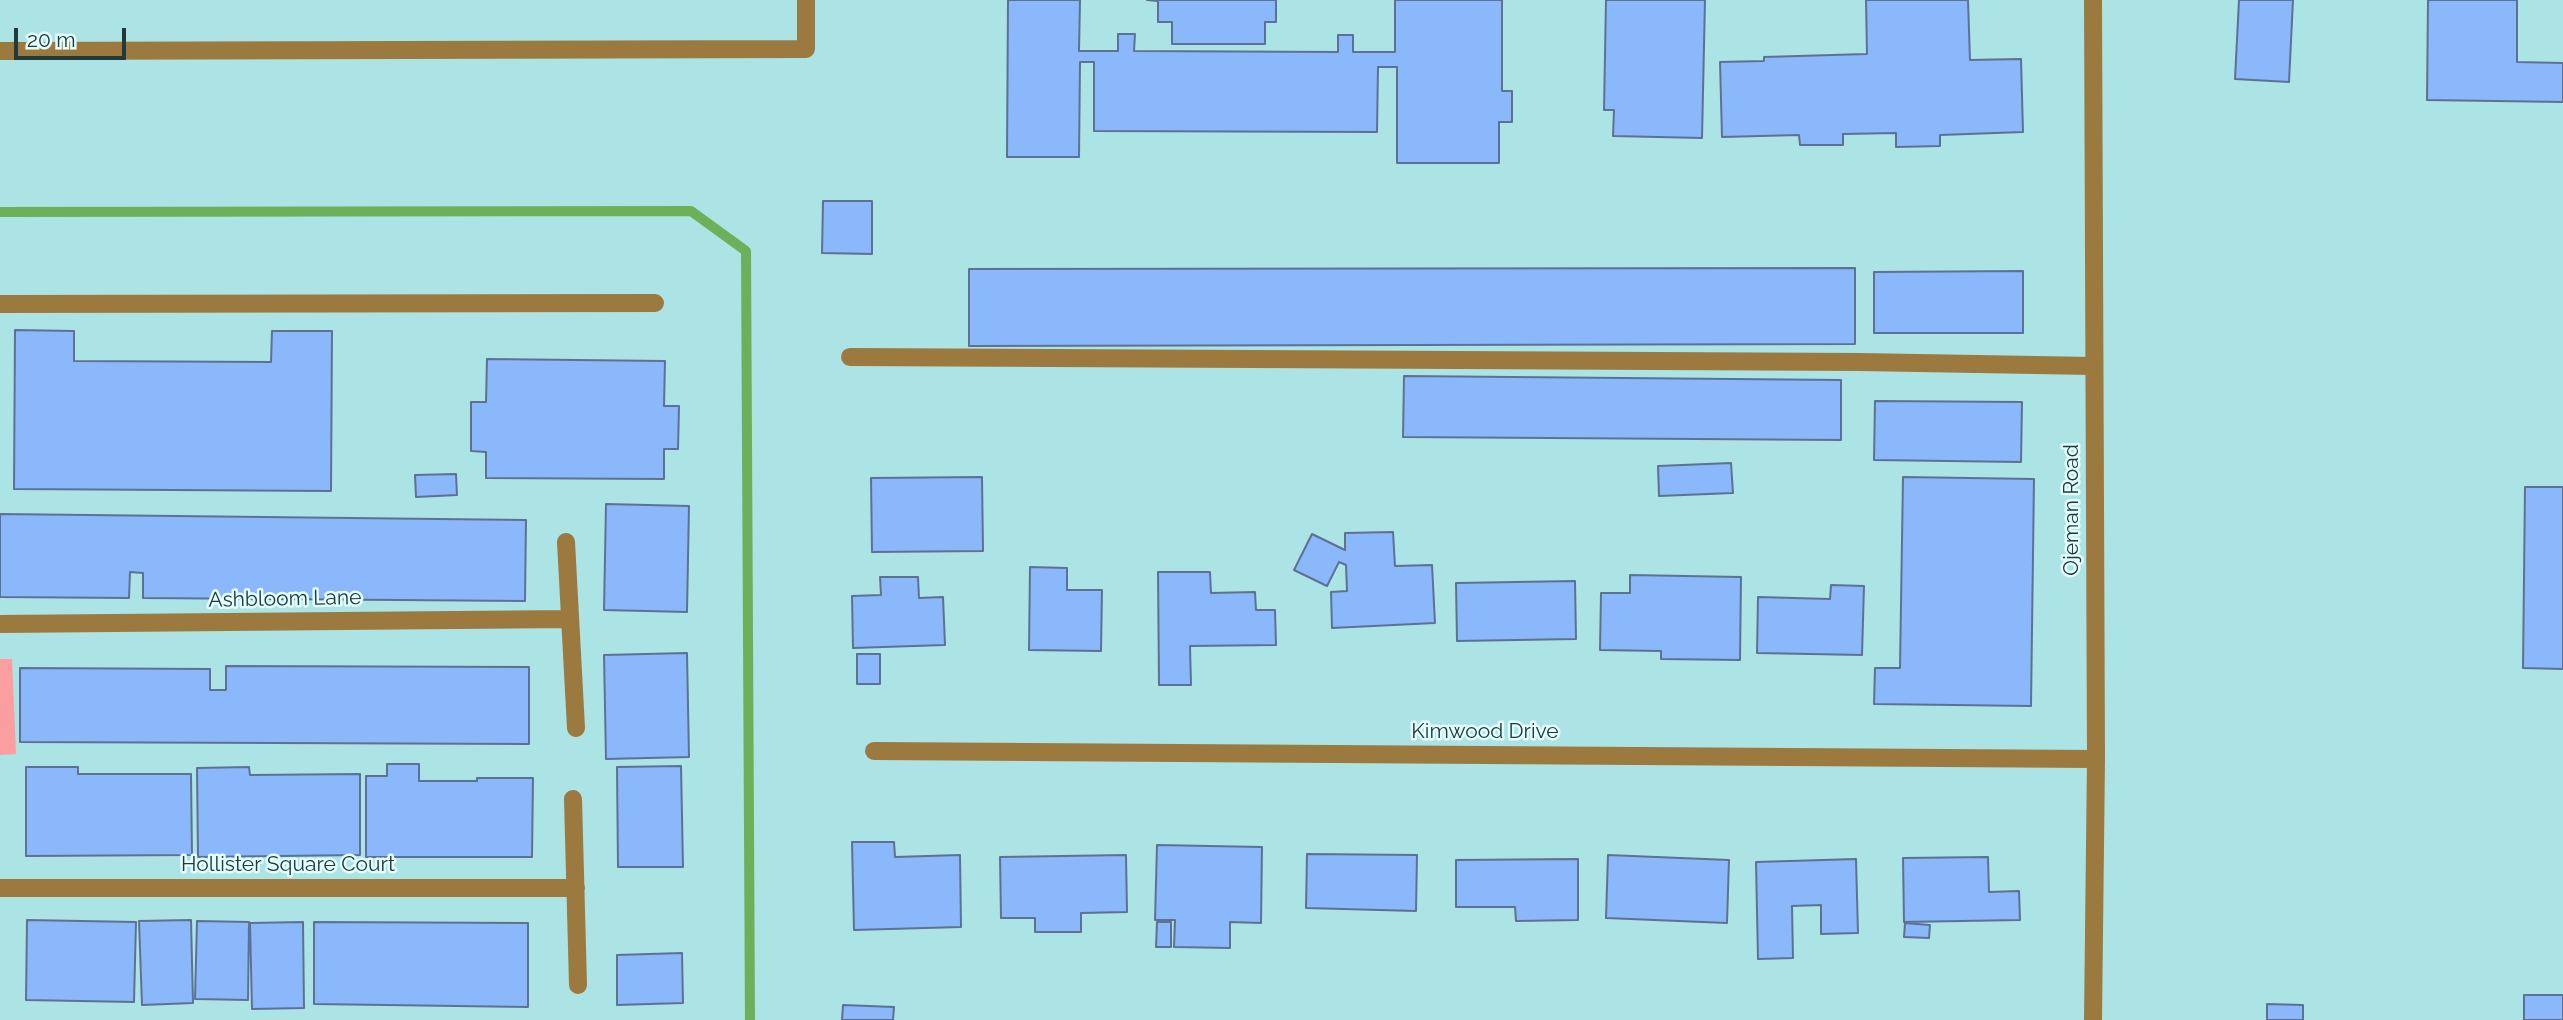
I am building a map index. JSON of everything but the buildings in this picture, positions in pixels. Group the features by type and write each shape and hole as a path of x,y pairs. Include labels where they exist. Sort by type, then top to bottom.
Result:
{"street":[{"path":"0,51 806,49 806,0"},
{"name":"Ojeman Road","path":"2093,0 2096,759 2093,1020"},
{"path":"0,304 655,303"},
{"path":"850,357 1859,362 2094,366"},
{"path":"566,542 576,727"},
{"name":"Ashbloom Lane","path":"0,624 570,619"},
{"name":"Kimwood Drive","path":"874,751 2096,759"},
{"path":"573,799 578,985"},
{"name":"Hollister Square Court","path":"0,888 576,888"}],"shaded area":[{"path":"0,659 12,659 16,754 0,755"}],"waterway":[{"path":"0,212 691,211 746,251 750,1020"}]}
